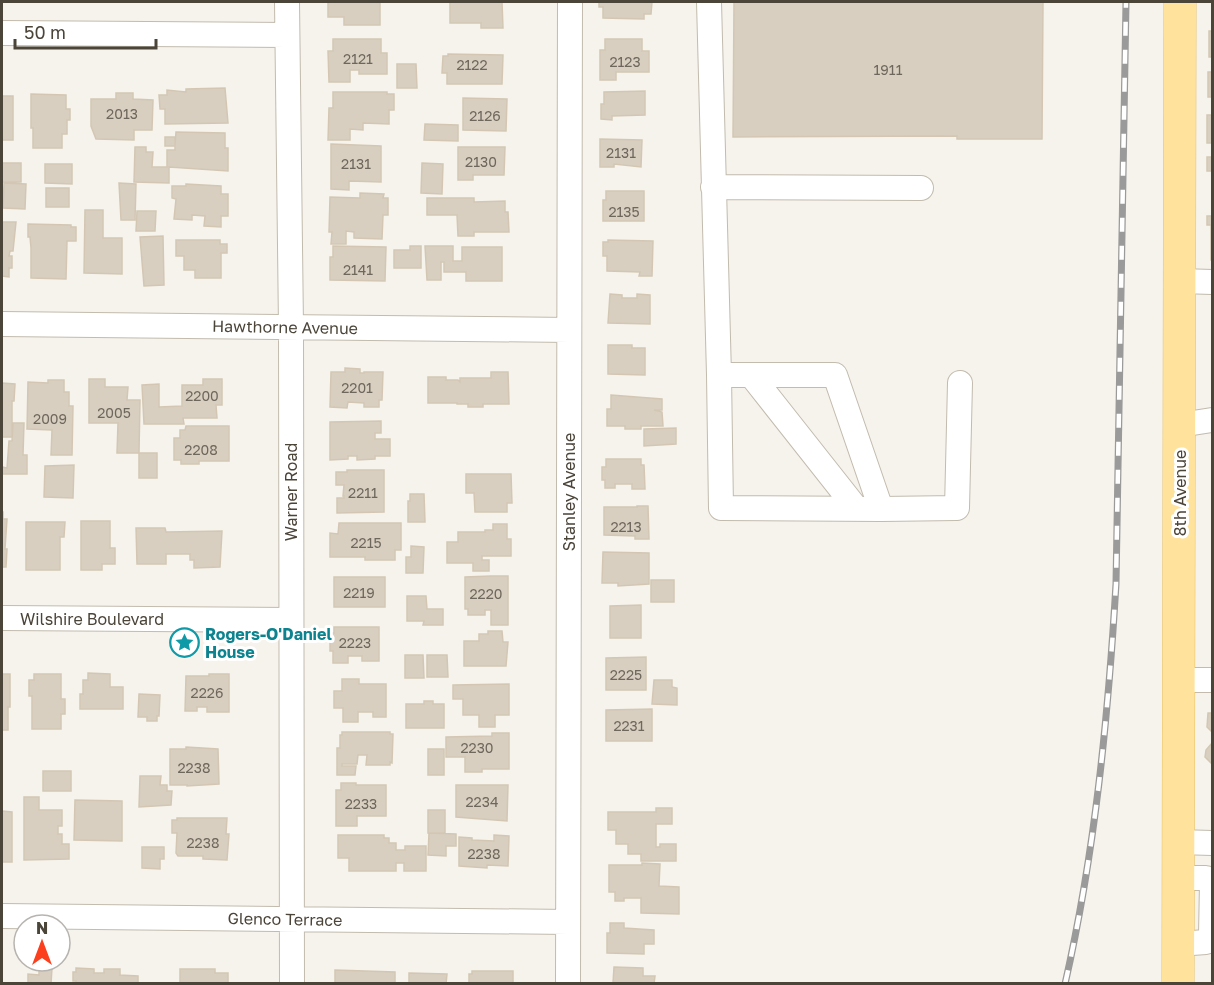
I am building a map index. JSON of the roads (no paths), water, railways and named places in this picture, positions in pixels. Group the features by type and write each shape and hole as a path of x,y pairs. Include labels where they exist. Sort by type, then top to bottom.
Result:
{"main road":[{"name":"8th Avenue","path":"1178,984 1180,2"}],"street":[{"name":"Warner Road","path":"287,2 291,327 292,984"},
{"name":"Stanley Avenue","path":"568,984 570,2"},
{"path":"709,2 721,508 957,508 960,383"},
{"path":"2,33 287,35"},
{"path":"713,187 921,189"},
{"path":"1181,281 1212,282"},
{"name":"Hawthorne Avenue","path":"2,324 569,330"},
{"path":"719,375 835,375 881,509"},
{"path":"750,375 856,508"},
{"path":"1180,425 1212,420"},
{"name":"Wilshire Boulevard","path":"2,618 291,620"},
{"path":"1179,680 1212,680"},
{"path":"1178,842 1212,843"},
{"name":"Glenco Terrace","path":"2,916 568,922"}],"railway":[{"path":"1065,984 1084,885 1099,785 1116,584 1126,2"}],"place":[{"name":"Rogers-O'Daniel House","path":"184,643"}]}
